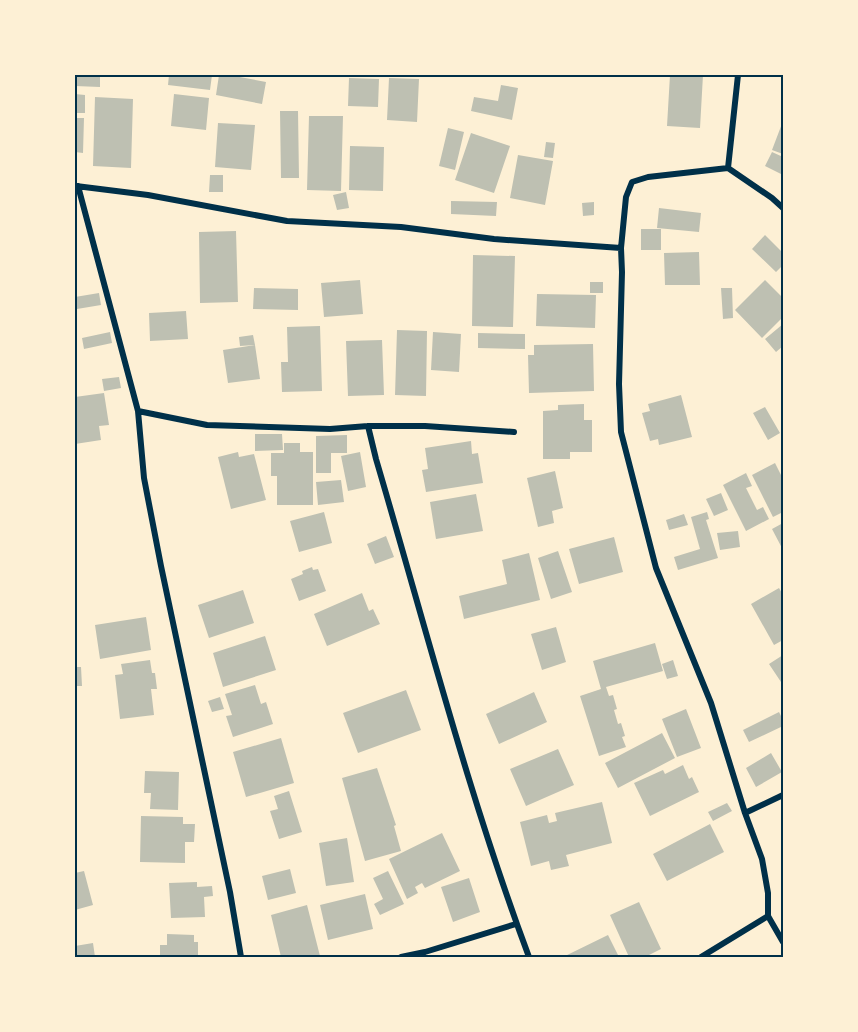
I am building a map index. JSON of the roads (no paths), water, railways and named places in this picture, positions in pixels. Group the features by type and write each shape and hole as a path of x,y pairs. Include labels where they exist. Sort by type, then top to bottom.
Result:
{"street":[{"path":"728,168 738,75"},
{"path":"783,208 728,168 648,177 632,182 626,197 621,248 619,384 621,432 656,568 711,703 745,813 762,859 768,893 768,916 783,942"},
{"path":"241,957 230,892 144,478 138,411 76,186 148,195 286,220 401,227 494,239 621,248"},
{"path":"138,411 207,425 330,429 425,426 514,432"},
{"path":"368,426 457,735 471,793 529,957"},
{"path":"745,813 783,795"},
{"path":"701,957 768,916"},
{"path":"401,957 425,952 516,924"}]}
